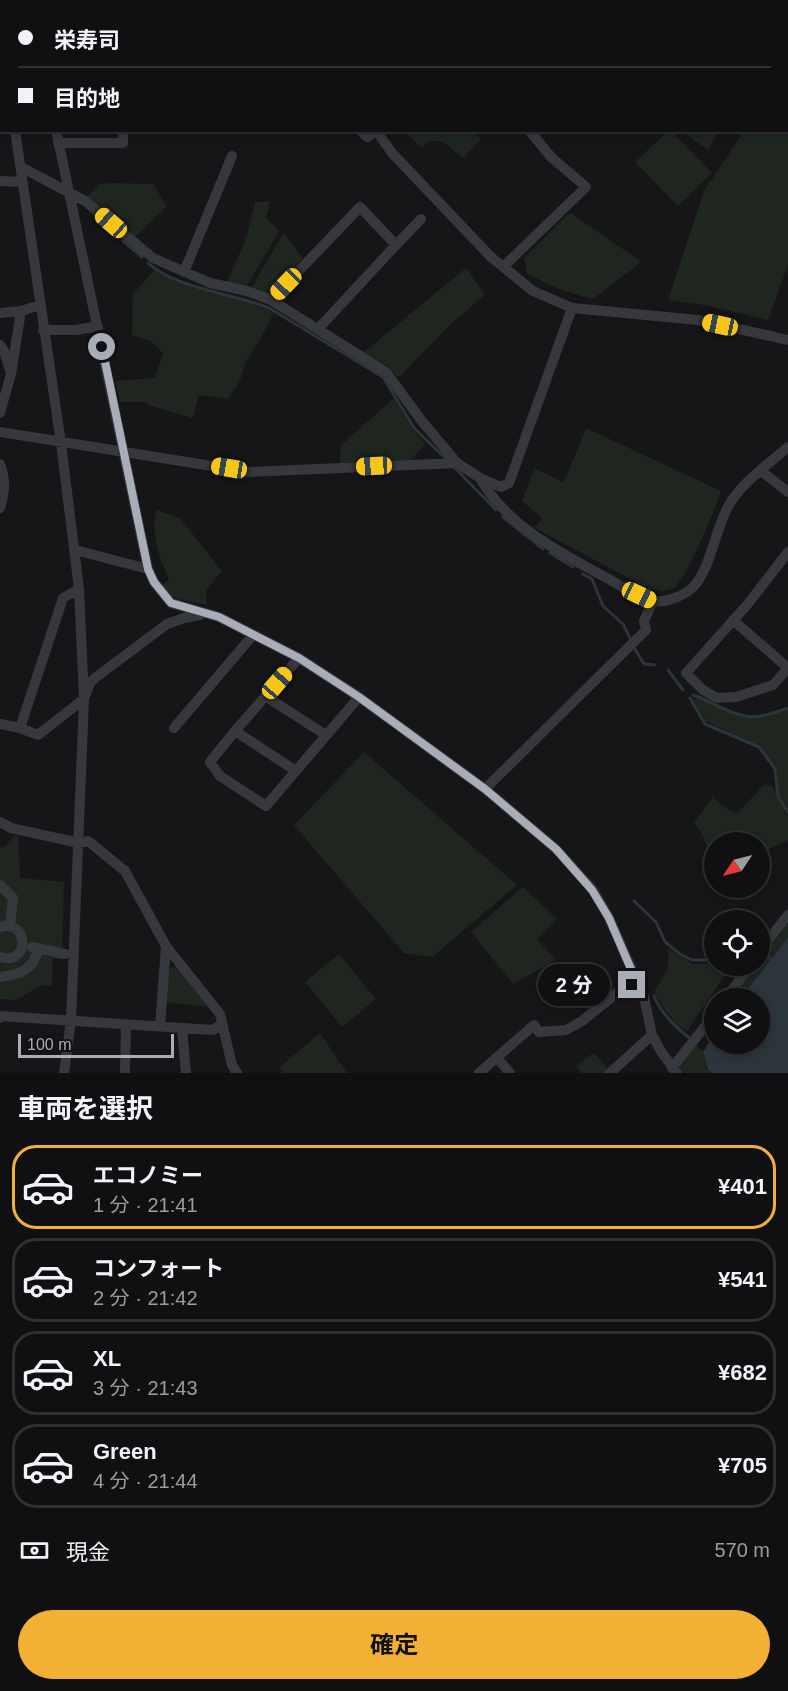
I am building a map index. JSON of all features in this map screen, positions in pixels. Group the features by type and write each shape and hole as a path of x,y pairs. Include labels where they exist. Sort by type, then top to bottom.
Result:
{"street":[{"path":"15,132 61,443 79,589 84,699 71,1020 64,1073"},
{"path":"56,132 148,569 154,582 171,603 219,617 299,658 359,697 485,789 556,849 592,890 609,918 644,997 652,1035 675,1071 704,1029"},
{"path":"58,143 123,143 123,132"},
{"path":"362,132 367,137 374,132"},
{"path":"377,132 392,153 503,267 533,291 572,308 698,320 788,340"},
{"path":"503,267 586,187 551,157 532,132"},
{"path":"184,272 232,156"},
{"path":"21,167 85,201 153,258 210,283 247,291 271,300 386,372 421,420 457,463 480,478 501,487 509,483 572,308"},
{"path":"0,181 22,182"},
{"path":"271,300 360,207 396,245"},
{"path":"318,329 421,219"},
{"path":"0,314 40,305"},
{"path":"0,413 11,374 21,311"},
{"path":"43,330 76,330 98,326"},
{"path":"0,345 11,374"},
{"path":"0,432 249,472 457,463"},
{"path":"480,478 505,510 534,535 567,556 653,601 682,595 695,585 703,571 728,506 736,494 788,447"},
{"path":"0,464 5,477 5,493 0,508"},
{"path":"761,471 788,492"},
{"path":"75,550 148,569"},
{"path":"733,620 788,668 773,685 736,697 717,698 703,690 686,674 788,552"},
{"path":"20,728 63,598 79,589"},
{"path":"485,789 646,630 645,621 653,601"},
{"path":"0,724 38,735 84,699 90,683 95,678 167,624 204,614"},
{"path":"174,728 253,634"},
{"path":"299,658 210,762 220,776 258,801 266,806 359,697"},
{"path":"265,696 326,735"},
{"path":"235,731 296,771"},
{"path":"0,822 11,828 79,843 88,841 125,871 166,946 220,1014 232,1065 237,1073"},
{"path":"0,885 13,898"},
{"path":"0,896 13,898"},
{"path":"13,898 5,927 20,933 23,945"},
{"path":"770,938 788,915"},
{"path":"23,945 65,954"},
{"path":"0,957 15,956 23,945"},
{"path":"160,1026 166,946"},
{"path":"0,977 14,976 30,967 38,948"},
{"path":"479,1073 534,1026 539,1032 566,1030 582,1022 622,989 637,983"},
{"path":"0,1018 0,1016 213,1030 222,1024"},
{"path":"125,1073 126,1025"},
{"path":"182,1028 186,1073"},
{"path":"610,1073 652,1035"},
{"path":"497,1059 510,1073"}],"shaded area":[{"path":"405,132 476,132 481,139 463,158 442,141 429,141 422,148"},
{"path":"667,132 672,132 712,173 678,206 635,162"},
{"path":"682,132 717,132 708,150"},
{"path":"743,132 788,132 788,265 768,320 705,305 668,300 704,191"},
{"path":"100,184 153,184 167,206 134,238 86,198"},
{"path":"255,202 270,202 266,218 279,231 247,286 226,285 247,236"},
{"path":"568,214 572,214 639,260 639,264 593,299 559,289 527,273 524,258"},
{"path":"284,233 303,258 270,294 253,291 252,286"},
{"path":"466,268 485,295 452,323 398,378 389,367 364,352"},
{"path":"154,270 185,284 249,302 274,313 246,361 240,381 228,399 199,395 193,418 148,405 146,402 120,402 115,381 155,378 163,353 151,341 132,335 133,294"},
{"path":"394,398 413,430 426,444 410,460 340,463 341,445"},
{"path":"586,428 721,491 686,572 671,590 647,588 535,528 542,518 522,501 534,468 563,482"},
{"path":"156,510 180,518 222,571 206,591 207,605 174,598 162,585 169,580 157,546"},
{"path":"698,697 742,714 761,715 788,709 788,810 779,797 776,769 760,747 706,721 693,701"},
{"path":"364,752 517,885 432,957 404,953 294,825"},
{"path":"765,784 773,787 788,815 788,840 770,849 770,832 704,832 704,838 694,823 713,796 727,809 738,812"},
{"path":"18,835 20,878 64,882 62,960 53,958 52,986 41,985 16,1000 0,999 0,846 3,848 14,836"},
{"path":"523,887 557,919 537,939 556,960 513,984 471,932"},
{"path":"788,924 788,937 770,960 770,947"},
{"path":"788,937 788,1073 713,1073 708,1070 703,1052 704,1050 704,1054 770,1054 770,988 749,988 758,976 770,976 770,960"},
{"path":"667,948 693,964 704,963 704,976 724,976 716,988 704,988 704,1006 687,1031 673,1019 654,992 668,966"},
{"path":"339,954 376,999 342,1027 305,982"},
{"path":"177,966 208,1007 166,1002 168,968"},
{"path":"748,976 758,976 749,988 739,988"},
{"path":"320,1033 347,1073 282,1073 280,1067"},
{"path":"696,1045 703,1052 707,1070 713,1073 684,1073 680,1070 680,1063"},
{"path":"595,1054 607,1067 606,1073 582,1073 576,1066"}],"waterway":[{"path":"106,225 118,236"},
{"path":"123,241 142,257"},
{"path":"148,263 160,272 189,285 269,308 383,377 414,428 447,460"},
{"path":"454,467 496,510"},
{"path":"503,517 543,549"},
{"path":"550,553 573,567"},
{"path":"583,574 592,579 603,606 623,624 630,638"},
{"path":"635,649 644,664 655,665"},
{"path":"668,670 683,690"},
{"path":"693,695 729,711 753,717 788,708"},
{"path":"690,698 705,724 759,747 775,769 778,797 788,812"},
{"path":"634,901 656,922 665,942 692,960 704,960"},
{"path":"654,996 670,1020 691,1039"}],"route":[{"path":"102,347 148,569 154,582 171,603 219,617 299,658 359,697 485,789 556,849 592,890 609,918 637,983 632,985"}]}
